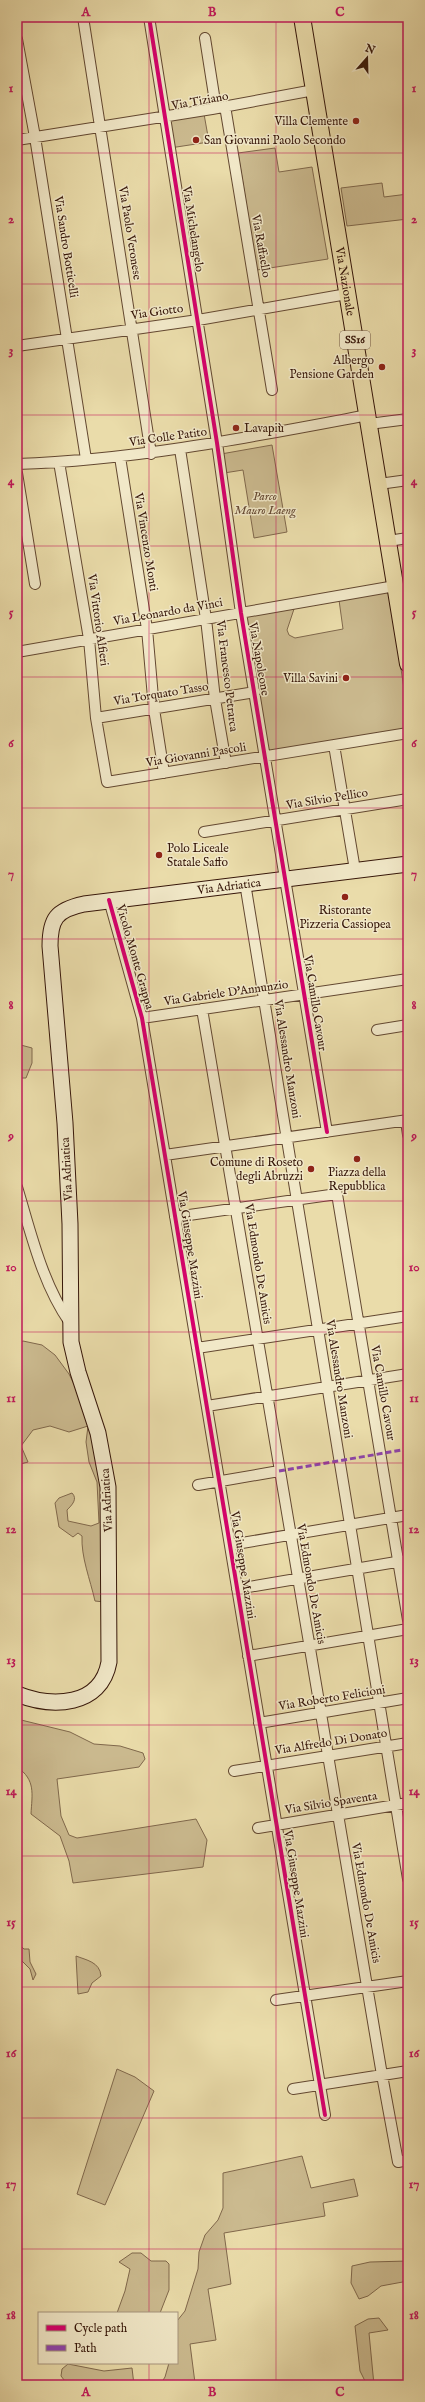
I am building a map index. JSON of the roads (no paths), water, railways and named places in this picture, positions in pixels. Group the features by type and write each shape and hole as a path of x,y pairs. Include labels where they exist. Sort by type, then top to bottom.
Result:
{"main road":[{"name":"Via Nazionale","path":"302,17 395,586 405,622 408,664"},
{"name":"Via Adriatica","path":"17,1694 47,1701 71,1701 84,1698 94,1691 101,1682 108,1662 108,1482 98,1432 73,1355 70,1323 70,1224 65,1123 50,936 54,920 62,911 76,905 284,878 408,864"}],"street":[{"name":"Via Paolo Veronese","path":"83,17 151,454"},
{"name":"Via Michelangelo","path":"149,17 217,443"},
{"name":"Via Raffaello","path":"205,38 259,308 272,390"},
{"name":"Via Sandro Botticelli","path":"17,39 35,137 86,459"},
{"name":"Via Tiziano","path":"17,140 165,117 314,90"},
{"name":"Via Giotto","path":"17,346 198,320 259,308 348,294"},
{"name":"Via Colle Patito","path":"17,464 151,454 368,420 408,419"},
{"name":"Via Napoleone","path":"217,443 241,613 266,756 284,878"},
{"name":"Via Francesco Petrarca","path":"180,449 206,619 215,699 226,763"},
{"name":"Via Vincenzo Monti","path":"120,457 147,630 154,709 164,773"},
{"name":"Via Vittorio Alfieri","path":"59,462 89,639 96,718 107,782"},
{"path":"17,473 35,584"},
{"path":"379,484 408,480"},
{"path":"388,541 408,538"},
{"name":"Via Leonardo da Vinci","path":"17,652 395,586"},
{"name":"Via Torquato Tasso","path":"96,718 255,692"},
{"name":"Via Giovanni Pascoli","path":"107,782 408,733"},
{"path":"334,746 355,870"},
{"name":"Via Silvio Pellico","path":"204,832 408,799"},
{"name":"Via Camillo Cavour","path":"284,878 327,1132"},
{"name":"Via Alessandro Manzoni","path":"245,883 408,1879"},
{"name":"Vicolo Monte Grappa","path":"109,900 142,1018"},
{"name":"Via Gabriele D'Annunzio","path":"142,1018 408,979"},
{"name":"Via Edmondo De Amicis","path":"202,1009 289,1535 321,1713 382,2075 403,2161"},
{"name":"Via Giuseppe Mazzini","path":"142,1018 325,2115"},
{"path":"377,1030 408,1025"},
{"path":"165,1155 407,1121 408,1135"},
{"path":"17,1187 37,1254 58,1304 70,1323"},
{"name":"Via Camillo Cavour","path":"297,1200 337,1194 391,1518 403,1561 408,1620"},
{"path":"175,1217 297,1200"},
{"path":"197,1348 408,1316"},
{"path":"207,1406 408,1374"},
{"path":"198,1485 279,1471"},
{"path":"230,1545 408,1515"},
{"path":"237,1589 403,1561"},
{"path":"248,1656 408,1629"},
{"name":"Via Roberto Felicioni","path":"259,1723 408,1698"},
{"name":"Via Alfredo Di Donato","path":"234,1771 408,1743"},
{"name":"Via Silvio Spaventa","path":"258,1828 408,1804"},
{"path":"276,2000 305,1995 368,1988 408,1981"},
{"path":"293,2089 408,2071"}],"place":[{"name":"Villa Clemente","path":"356,121"},
{"name":"San Giovanni Paolo Secondo","path":"196,140"},
{"name":"Albergo Pensione Garden","path":"382,367"},
{"name":"Lavapiù","path":"236,428"},
{"name":"Villa Savini","path":"346,678"},
{"name":"Polo Liceale Statale Saffo","path":"159,855"},
{"name":"Ristorante Pizzeria Cassiopea","path":"345,897"},
{"name":"Piazza della Repubblica","path":"357,1159"},
{"name":"Comune di Roseto degli Abruzzi","path":"311,1169"}],"park label":[{"name":"Parco Mauro Laeng","path":"265,503"}]}
